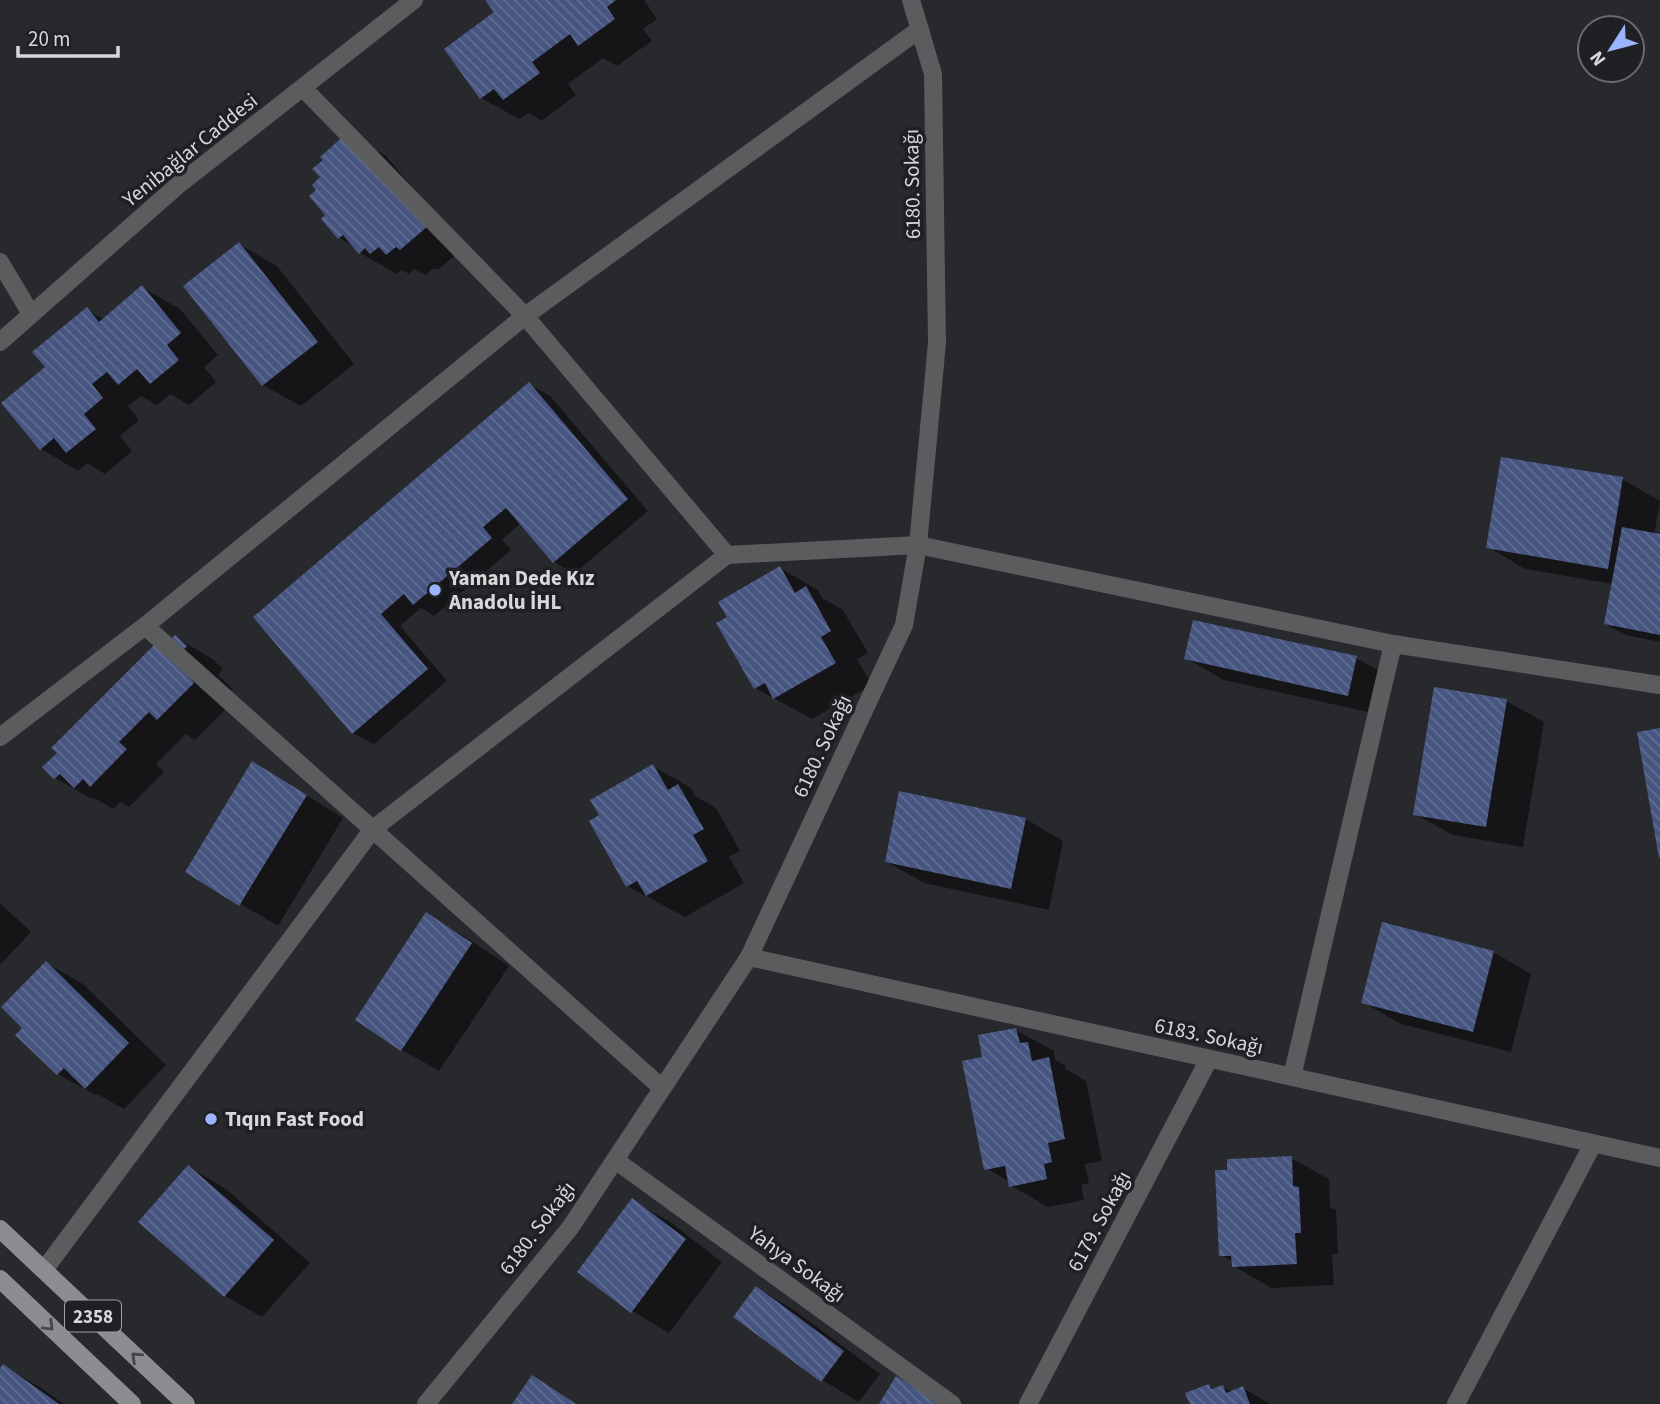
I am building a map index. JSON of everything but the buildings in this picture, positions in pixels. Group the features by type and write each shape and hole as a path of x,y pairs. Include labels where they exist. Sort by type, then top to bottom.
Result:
{"main road":[{"name":"2358","path":"0,1229 186,1404"},
{"path":"0,1279 132,1404"}],"street":[{"name":"Yenibağlar Caddesi","path":"0,342 177,187 414,0"},
{"name":"6180. Sokağı","path":"426,1404 570,1228 749,957 904,625 918,545 937,343 933,74 911,0"},
{"path":"0,737 145,625 525,316 920,29"},
{"path":"303,88 525,316 727,555"},
{"path":"0,262 31,314"},
{"path":"44,1270 373,829 727,555 918,545 1393,644 1660,685"},
{"path":"145,625 662,1088"},
{"path":"1292,1077 1393,644"},
{"name":"6183. Sokağı","path":"749,957 1660,1158"},
{"name":"6179. Sokağı","path":"1028,1404 1209,1059"},
{"path":"1456,1404 1593,1144"},
{"name":"Yahya Sokağı","path":"615,1160 952,1404"}],"place":[{"name":"Yaman Dede Kız Anadolu İHL","path":"435,590"},
{"name":"Tıqın Fast Food","path":"211,1119"}]}
